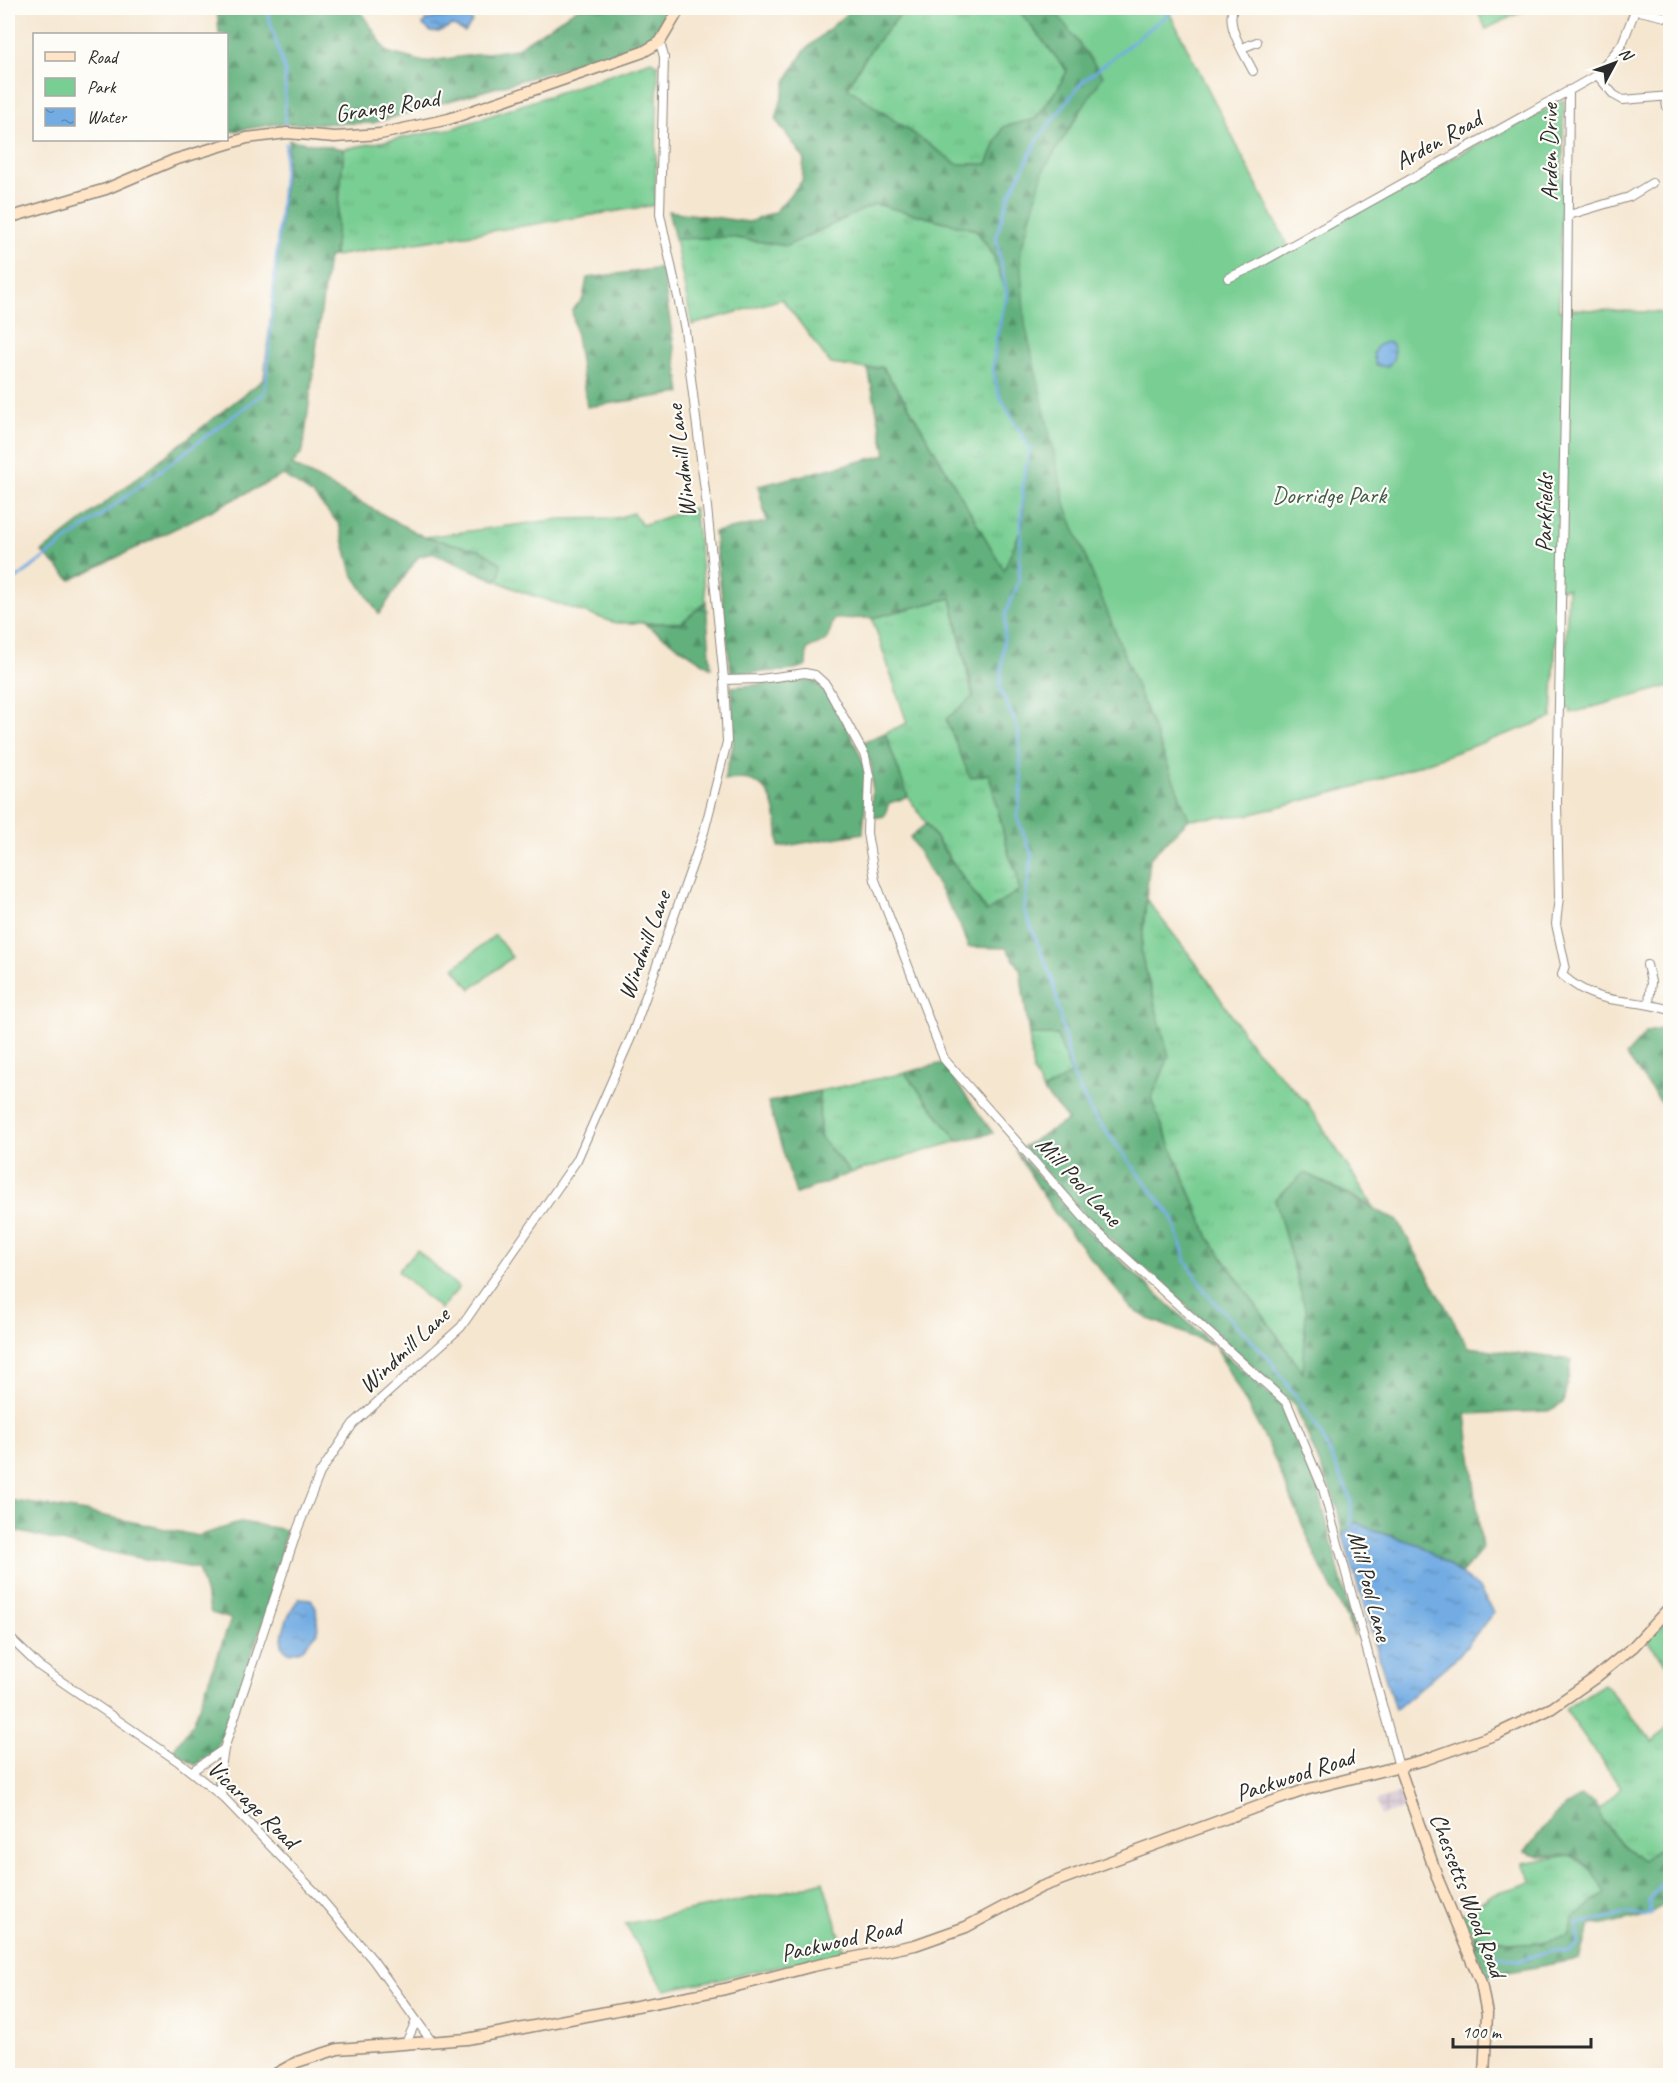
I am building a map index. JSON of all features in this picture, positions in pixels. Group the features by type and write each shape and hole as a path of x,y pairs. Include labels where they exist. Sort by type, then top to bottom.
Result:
{"street":[{"path":"660,42 680,8"},
{"path":"1233,8 1230,16 1253,71"},
{"path":"1636,9 1671,18"},
{"name":"Arden Road","path":"1228,278 1253,267 1597,75 1622,44 1636,9"},
{"name":"Grange Road","path":"8,218 106,189 174,160 247,138 287,133 335,137 380,134 449,119 643,52 660,42"},
{"name":"Windmill Lane","path":"223,1797 219,1780 224,1749 298,1528 320,1473 353,1424 461,1327 577,1160 632,1035 669,937 704,832 727,742 724,680 707,507 685,330 660,214 664,57 660,42"},
{"path":"1242,48 1257,42"},
{"path":"1597,75 1614,95 1623,100 1668,96 1667,107"},
{"name":"Arden Drive","path":"1568,310 1569,90"},
{"name":"Arden Drive","path":"1569,214 1629,197 1652,183"},
{"name":"Parkfields","path":"1568,310 1557,716 1557,926 1565,965 1562,975 1576,987 1594,997 1649,1003"},
{"name":"Mill Pool Lane","path":"724,680 805,673 815,675 826,686 865,756 869,775 867,833 875,880 944,1059 1092,1227 1287,1403 1323,1489 1399,1767"},
{"path":"1647,965 1651,982 1649,1003 1671,1010"},
{"name":"Packwood Road","path":"272,2076 297,2061 338,2049 467,2039 725,1989 813,1966 915,1945 966,1927 1041,1887 1305,1790 1448,1753 1552,1708 1609,1668 1671,1607"},
{"name":"Vicarage Road","path":"8,1636 39,1666 192,1772 223,1797 323,1902 373,1960 432,2042"},
{"path":"192,1772 224,1749"},
{"name":"Chessetts Wood Road","path":"1399,1767 1439,1882 1481,1983 1487,2014 1484,2076"},
{"path":"406,2043 416,2021"}],"shaded area":[{"path":"1401,1793 1406,1808 1381,1816 1376,1801"}],"green space":[{"path":"217,8 359,8 387,52 424,62 516,49 578,8 674,8 658,36 633,48 373,123 276,124 228,132 228,33 219,33"},
{"path":"853,8 906,8 867,56 848,88 957,164 987,164 1003,127 1035,119 1057,90 1067,71 1017,8 1053,8 1103,76 1044,169 1066,507 1189,819 1150,858 1141,953 1169,1057 1151,1099 1209,1238 1303,1373 1306,1311 1275,1199 1305,1173 1398,1221 1468,1347 1572,1360 1563,1403 1548,1411 1466,1414 1482,1550 1461,1574 1420,1545 1374,1531 1356,1522 1343,1536 1337,1506 1295,1405 1157,1279 1094,1225 1023,1147 1068,1120 1043,1091 1071,1074 1057,1035 1029,1035 1020,968 1006,948 968,947 959,923 910,837 926,824 986,912 1019,890 1017,873 1009,855 989,774 970,778 946,719 974,696 951,598 872,618 834,619 827,640 807,649 806,666 788,671 731,673 714,532 767,522 758,486 886,455 868,369 882,367 905,400 1004,570 1023,524 1023,481 1030,449 999,395 993,370 996,339 1007,295 993,254 976,230 875,204 787,246 730,237 675,239 668,211 749,222 775,212 802,181 804,158 776,120 787,79 804,51"},
{"path":"906,8 1017,8 1067,71 1057,90 1035,119 1003,127 987,164 957,164 848,88 867,56"},
{"name":"Dorridge Park","path":"1053,8 1167,8 1290,250 1437,166 1564,100 1559,311 1572,309 1670,313 1670,686 1571,713 1570,708 1563,709 1568,588 1558,589 1552,718 1366,784 1248,815 1189,819 1066,507 1025,324 1020,254 1044,169 1103,76"},
{"path":"1476,8 1524,8 1525,10 1486,29"},
{"path":"651,61 658,65 655,205 334,256 344,149 454,128"},
{"path":"289,140 344,149 334,256 328,257 303,451 292,465 424,537 480,550 501,563 500,576 495,580 432,553 418,557 379,614 352,573 339,524 314,496 283,475 71,580 42,552 264,379"},
{"path":"875,204 976,230 1005,280 1007,297 994,351 993,369 1002,401 1030,449 1023,481 1023,524 1004,571 905,400 882,367 868,369 831,364 782,299 692,325 675,239 730,237 787,246"},
{"path":"662,268 681,393 587,407 572,310 583,299 587,278"},
{"path":"694,508 706,602 681,623 616,623 522,592 432,552 424,537 560,519 616,518 633,513 642,525"},
{"path":"951,598 989,774 1009,855 1017,873 1019,890 987,912 908,797 885,733 907,723 872,618"},
{"path":"706,602 711,668 643,623 681,623"},
{"path":"815,681 822,688 838,712 859,754 866,776 863,833 779,847 774,807 765,790 749,780 724,780 733,745 732,687"},
{"path":"885,733 908,797 889,803 884,816 872,818 872,769 863,742"},
{"path":"1146,899 1199,967 1252,1046 1307,1103 1373,1206 1305,1173 1275,1199 1306,1311 1304,1374 1209,1238 1151,1099 1169,1057 1141,953"},
{"path":"495,935 512,957 471,989 454,968"},
{"path":"1670,1027 1670,1115 1626,1055 1647,1032"},
{"path":"1029,1035 1057,1035 1072,1074 1043,1091 1033,1071"},
{"path":"942,1063 993,1133 958,1141 905,1073"},
{"path":"905,1073 958,1141 851,1173 820,1137 819,1091"},
{"path":"819,1091 820,1137 851,1173 796,1194 768,1102"},
{"path":"1015,1150 1087,1230 1213,1345 1147,1318 1130,1307 1054,1212"},
{"path":"417,1250 459,1288 440,1309 398,1271"},
{"path":"1215,1346 1283,1406 1318,1488 1355,1636 1318,1561 1269,1446"},
{"path":"8,1500 86,1512 198,1536 242,1522 286,1530 268,1608 226,1728 216,1750 195,1765 173,1750 193,1723 231,1619 211,1613 198,1569 77,1546 8,1529"},
{"path":"1662,1624 1670,1625 1670,1668 1647,1641"},
{"path":"1604,1684 1653,1742 1670,1723 1670,1841 1642,1861 1620,1843 1597,1812 1621,1788 1565,1709"},
{"path":"1580,1796 1595,1802 1607,1827 1642,1861 1670,1841 1672,1865 1670,1889 1666,1899 1659,1907 1637,1918 1590,1925 1579,1959 1487,1976 1474,1946 1474,1935 1529,1945 1568,1936 1573,1918 1605,1894 1595,1875 1580,1859 1567,1855 1541,1856 1525,1852 1552,1817"},
{"path":"1570,1855 1593,1870 1606,1894 1591,1902 1568,1936 1529,1945 1474,1935 1460,1916 1493,1894 1532,1882 1522,1863"},
{"path":"823,1881 845,1953 665,1990 625,1924 801,1888"}],"water":[{"path":"461,8 466,11 466,17 473,21 465,32 452,25 439,32 431,32 423,25 426,20 456,14"},
{"path":"1386,342 1393,344 1393,359 1387,367 1376,365 1373,353 1378,345"},
{"path":"1356,1522 1374,1531 1420,1545 1478,1587 1494,1612 1459,1655 1395,1710 1343,1536"},
{"path":"300,1598 311,1599 316,1607 318,1632 301,1650 290,1653 282,1647 283,1635 289,1614"}],"waterway":[{"path":"266,8 285,72 285,124"},
{"path":"1176,8 1083,81 1038,139 1008,198 996,237 1007,295 996,339 993,370 999,395 1030,449 1023,481 1019,581 1006,612 1000,689 1018,728 1022,786 1017,817 1032,855 1024,910 1053,981 1072,1074 1091,1112 1173,1218 1186,1261 1207,1294 1271,1361 1318,1428 1351,1499 1351,1526"},
{"path":"8,585 265,392 286,144"},
{"path":"1489,1953 1519,1960 1554,1950 1570,1952 1578,1946 1577,1924 1626,1914 1650,1914 1649,1901 1670,1872"}]}
